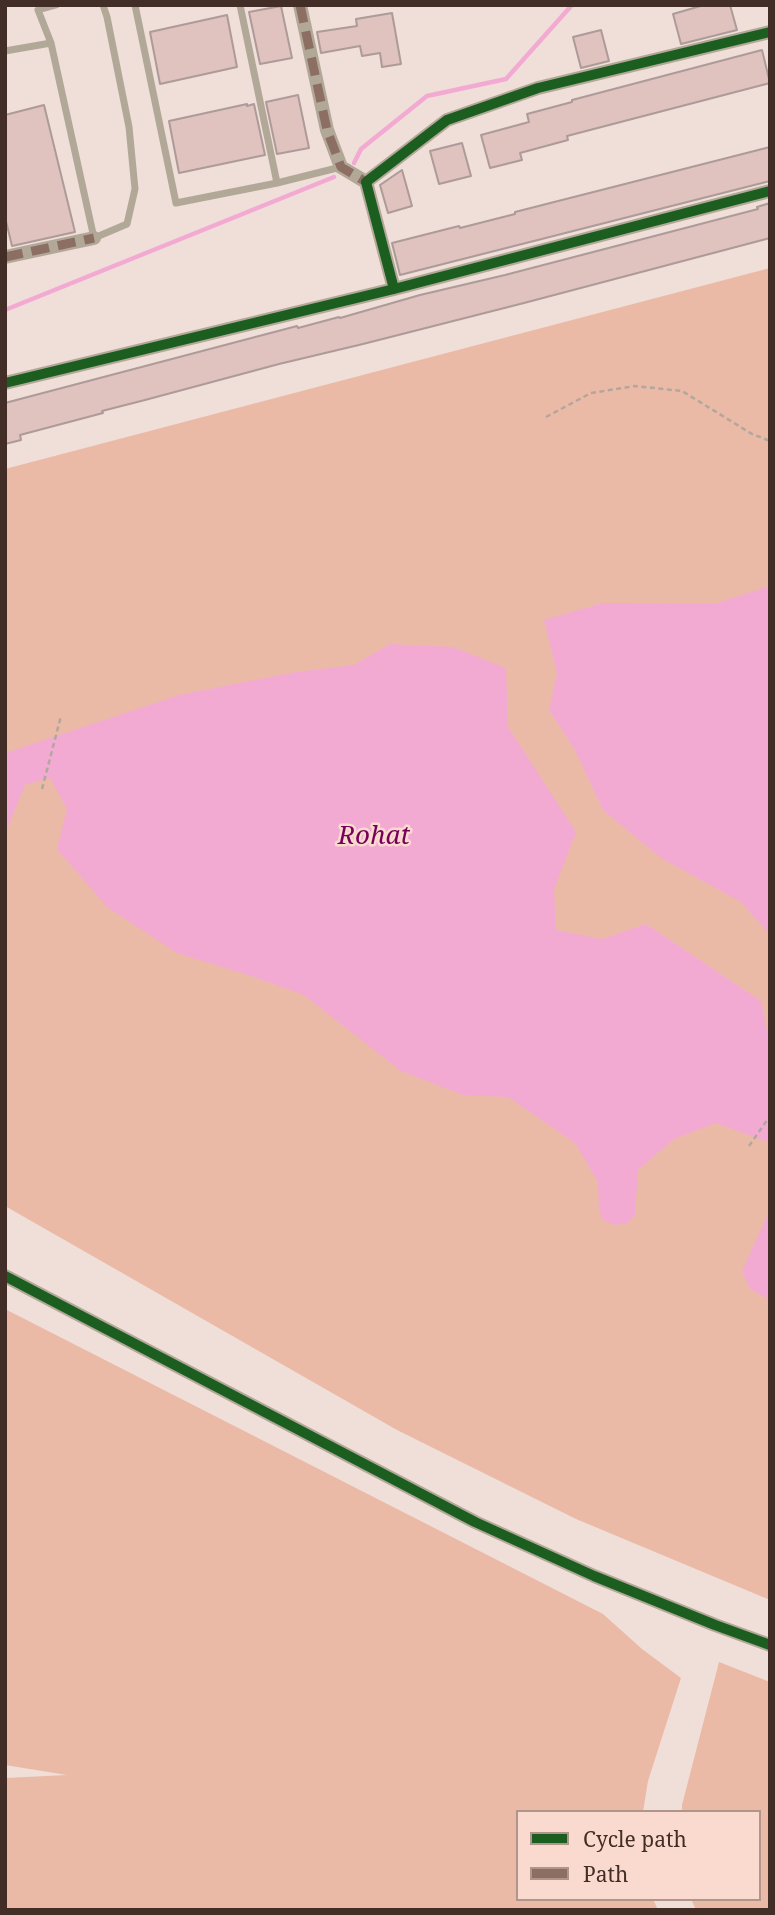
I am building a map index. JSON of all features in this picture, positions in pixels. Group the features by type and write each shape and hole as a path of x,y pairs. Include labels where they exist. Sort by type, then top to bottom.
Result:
{"street":[{"path":"300,5 327,130 341,167 366,182 394,289"},
{"path":"366,182 447,120 538,88 770,32"},
{"path":"5,383 394,289 770,191"},
{"path":"5,257 94,238"},
{"path":"5,1276 475,1522 606,1581 770,1645"}],"lane":[{"path":"56,5 38,10 51,43 94,238 127,224 135,189 129,127 103,5"},
{"path":"135,5 176,203 341,167"},
{"path":"240,5 277,183"},
{"path":"5,51 51,43"}],"path":[{"path":"546,417 591,393 635,386 682,391 752,434 770,440"},
{"path":"42,789 61,716"},
{"path":"749,1146 770,1115"}],"shaded area":[{"path":"770,268 770,1600 576,1519 397,1430 5,1206 5,469"},
{"path":"5,1309 603,1614 642,1649 681,1678 648,1781 643,1810 516,1810 516,1901 654,1901 658,1910 5,1910 5,1778 67,1775 5,1765"},
{"path":"719,1662 770,1682 770,1910 696,1910 692,1901 761,1901 761,1810 682,1810"}],"water":[{"path":"770,586 770,935 741,902 661,858 603,810 575,750 549,710 557,673 544,620 603,603 714,604"},
{"name":"Rohat","path":"390,644 453,647 506,668 508,727 576,832 554,889 556,930 602,939 646,924 761,1001 770,1046 770,1143 716,1123 674,1139 638,1170 635,1215 628,1223 615,1225 603,1220 599,1209 598,1182 575,1143 508,1097 463,1095 401,1071 304,995 177,953 107,907 57,849 67,809 50,778 25,785 5,834 5,753 179,695 296,672 354,665"},
{"path":"770,1213 770,1300 750,1289 742,1271"}],"building":[{"path":"704,5 730,5 737,30 681,44 673,14"},
{"path":"281,6 292,58 260,64 249,12"},
{"path":"392,13 401,64 382,67 380,53 362,56 360,46 321,53 317,32 357,26 356,19"},
{"path":"227,15 237,67 160,84 150,32"},
{"path":"601,30 609,61 581,68 573,37"},
{"path":"762,50 770,83 567,136 568,140 520,153 522,160 490,168 481,135 529,122 527,114"},
{"path":"298,95 309,148 277,154 266,102"},
{"path":"254,104 265,155 179,173 169,121"},
{"path":"44,105 75,232 12,246 5,217 5,115"},
{"path":"462,143 471,176 439,184 430,151"},
{"path":"770,147 770,181 400,275 392,243 459,226 460,228"},
{"path":"402,170 412,206 388,213 380,185"},
{"path":"770,203 770,238 102,411 103,413 20,435 21,440 5,444 5,403 758,209 757,207"}],"waterway":[{"path":"354,163 361,149 427,96 506,79 572,5"},
{"path":"5,310 334,177"}],"marked path":[{"path":"300,5 327,130 341,167 366,182"},
{"path":"5,257 94,238"}],"cycle path":[{"path":"394,289 366,182 447,120 538,88 770,32"},
{"path":"5,383 394,289 770,191"},
{"path":"5,1276 475,1522 594,1576 770,1645"}]}
